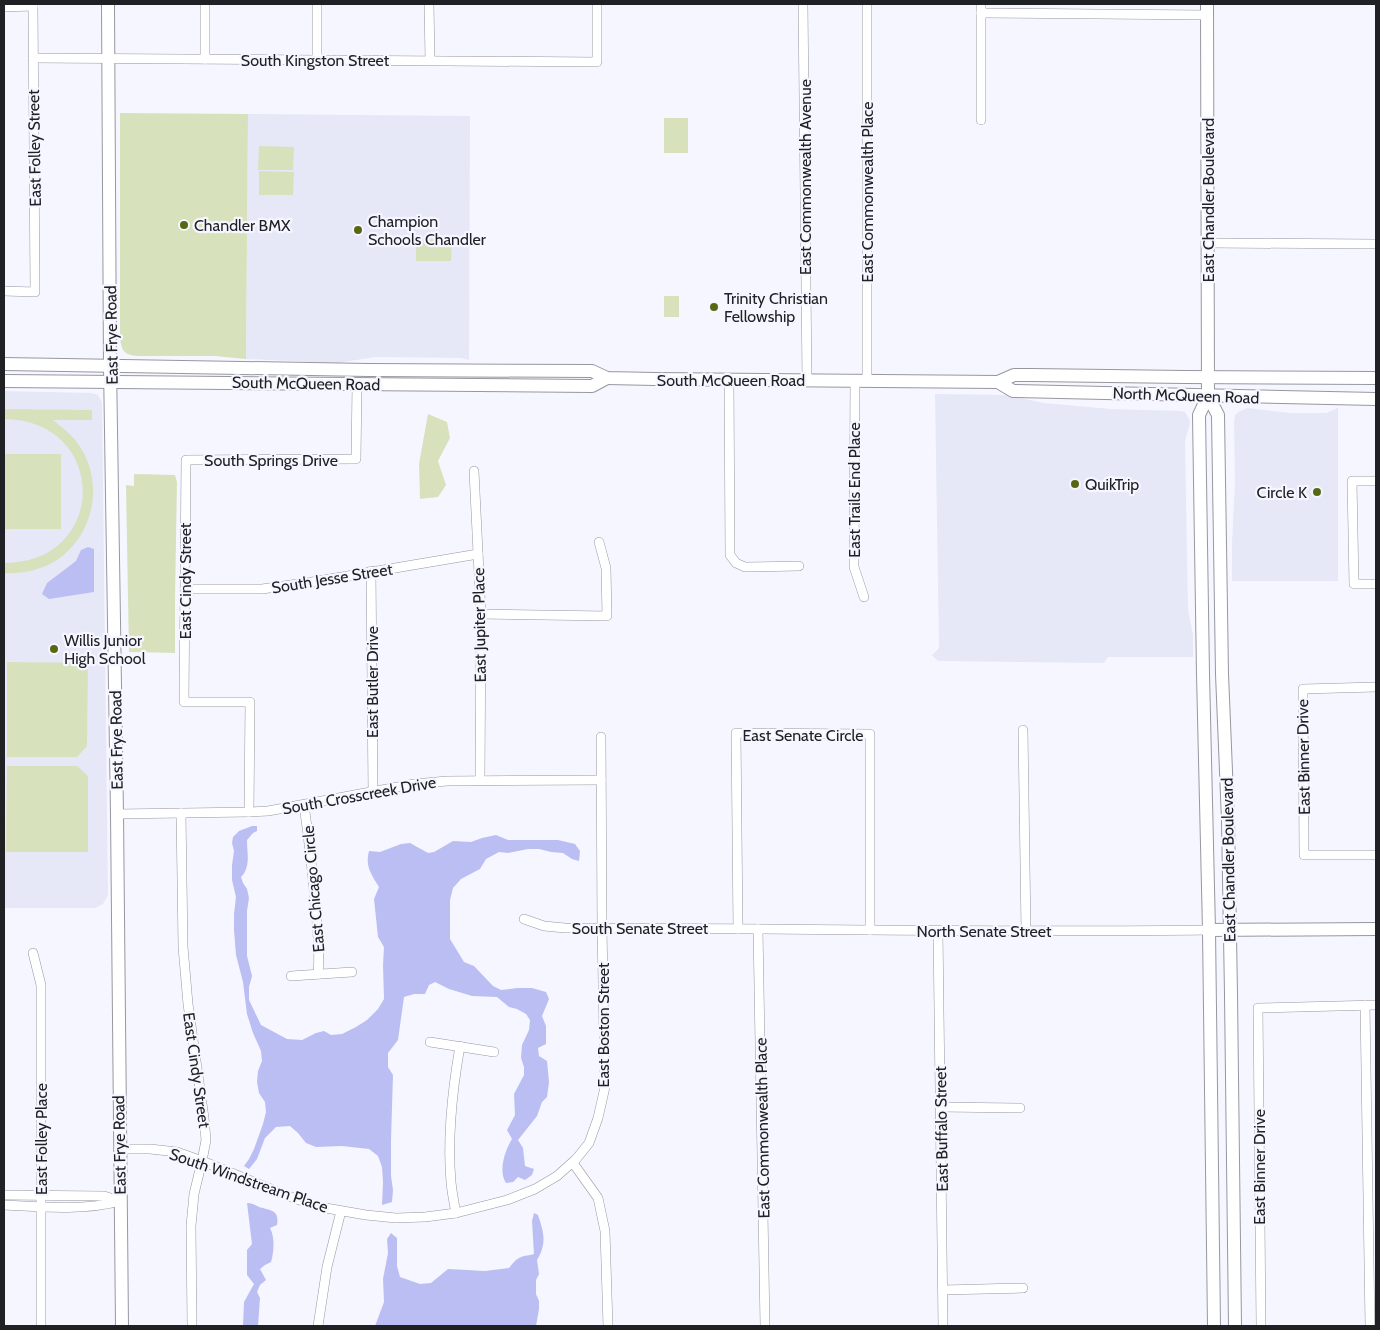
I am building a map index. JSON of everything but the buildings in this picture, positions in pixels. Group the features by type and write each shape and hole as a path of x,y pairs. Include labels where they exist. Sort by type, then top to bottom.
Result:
{"main road":[{"name":"East Frye Road","path":"108,4 110,366 122,1326"},
{"name":"East Chandler Boulevard","path":"1207,10 1208,396 1199,415 1209,930 1214,1326"},
{"name":"South McQueen Road","path":"4,364 592,371 607,378 861,381"},
{"path":"357,369 357,384"},
{"name":"North McQueen Road","path":"861,381 998,382 1014,375 1376,378"},
{"name":"South McQueen Road","path":"4,381 592,386 607,378"},
{"name":"North McQueen Road","path":"998,382 1013,391 1376,399"},
{"name":"East Chandler Boulevard","path":"1208,396 1218,415 1222,674 1228,820 1235,1326"},
{"path":"1203,674 1222,674"},
{"path":"1209,930 1376,929"}],"street":[{"path":"205,4 205,59"},
{"path":"317,4 317,60"},
{"path":"429,4 430,60"},
{"name":"South Kingston Street","path":"33,58 597,62 597,4"},
{"name":"East Commonwealth Avenue","path":"803,4 807,380"},
{"name":"East Commonwealth Place","path":"861,381 867,4"},
{"path":"4,7 33,5"},
{"name":"East Folley Street","path":"4,291 35,292 33,5"},
{"path":"981,120 981,8 1207,10"},
{"path":"1208,243 1376,244"},
{"path":"729,380 730,555 736,563 745,567 798,566"},
{"name":"East Trails End Place","path":"861,381 854,567 864,597"},
{"name":"South Springs Drive","path":"186,460 356,460 357,384"},
{"name":"East Cindy Street","path":"186,460 184,702 250,702 249,812"},
{"name":"East Jupiter Place","path":"474,471 481,614 480,780"},
{"path":"1376,481 1352,481 1354,584 1376,584"},
{"path":"481,614 607,616 606,568 599,542"},
{"name":"South Jesse Street","path":"185,589 262,589 478,554"},
{"name":"East Butler Drive","path":"372,572 373,792"},
{"name":"East Binner Drive","path":"1376,688 1303,689 1304,855 1376,855"},
{"path":"1023,730 1026,931"},
{"name":"East Senate Circle","path":"738,929 736,733 870,734 870,930"},
{"name":"East Boston Street","path":"575,1160 589,1143 598,1118 605,1087 601,737"},
{"name":"South Crosscreek Drive","path":"117,814 249,812 304,805 414,784 447,781 601,780"},
{"name":"East Chicago Circle","path":"304,805 318,931 320,962 318,974"},
{"name":"East Cindy Street","path":"181,813 183,947 188,1004 206,1140 194,1194 191,1226 192,1326"},
{"name":"South Senate Street","path":"524,919 544,926 565,928 758,929"},
{"name":"East Commonwealth Place","path":"758,929 765,1326"},
{"name":"North Senate Street","path":"758,929 938,931 1209,930"},
{"name":"East Buffalo Street","path":"938,931 944,1326"},
{"name":"East Folley Place","path":"33,953 40,985 40,1326"},
{"name":"East Chicago Circle","path":"291,976 352,972"},
{"path":"1370,1326 1372,1123 1365,1005 1376,1005"},
{"name":"East Binner Drive","path":"1260,1326 1258,1008 1365,1005"},
{"path":"430,1042 494,1052"},
{"path":"456,1213 451,1184 449,1146 451,1108 460,1046"},
{"path":"940,1107 1020,1108"},
{"name":"South Windstream Place","path":"119,1149 150,1149 177,1152 202,1160 288,1196 320,1207 396,1218 456,1213 507,1200 535,1189 557,1176 575,1160"},
{"path":"575,1160 574,1162 598,1198 605,1231 608,1326"},
{"path":"4,1195 40,1197 104,1196 120,1201"},
{"path":"4,1205 40,1207 104,1206 120,1201"},
{"path":"318,1326 327,1267 341,1211"},
{"path":"944,1290 1023,1288"}],"shaded area":[{"name":"Champion Schools Chandler","path":"248,114 470,116 469,360 461,358 375,357 338,363 246,359"},
{"name":"Willis Junior High School","path":"4,391 91,393 98,395 102,403 108,895 103,904 95,908 4,908"},
{"path":"935,394 1007,395 1044,403 1111,409 1185,412 1190,423 1185,441 1188,610 1193,635 1193,657 1108,657 1104,663 938,661 932,655 939,648"},
{"path":"1247,408 1290,413 1326,413 1338,408 1338,581 1232,581 1235,483 1234,422 1235,415"}],"green space":[{"name":"Chandler BMX","path":"120,113 248,114 246,359 214,356 138,356 129,355 122,349 120,336"},
{"path":"664,118 688,118 688,153 664,153"},
{"path":"259,146 294,147 293,170 258,170"},
{"path":"259,171 294,172 293,195 259,195"},
{"path":"416,239 452,240 451,261 416,261"},
{"path":"664,296 679,296 679,317 664,317"},
{"path":"4,409 92,410 92,420 53,420 76,441 89,465 93,497 85,528 76,542 52,563 34,570 16,573 4,573 4,563 38,557 63,541 78,518 83,491 78,465 63,442 38,425 4,419"},
{"path":"428,414 447,422 450,438 438,461 446,485 438,497 420,499 419,464"},
{"path":"4,454 61,454 61,529 4,529"},
{"path":"134,474 175,475 177,482 175,653 129,652 126,485 134,486"},
{"path":"7,662 88,663 87,746 77,757 7,757"},
{"path":"7,766 77,766 88,776 88,852 6,852"}],"water":[{"path":"88,547 94,549 94,592 49,599 42,594 47,583 76,561 81,550"},
{"path":"257,826 257,831 247,840 247,864 241,877 249,898 247,911 247,956 252,976 249,987 249,1000 261,1025 287,1039 302,1040 324,1031 331,1035 342,1034 356,1027 367,1020 378,1009 384,999 384,947 378,937 374,899 379,887 368,866 369,851 380,852 401,844 410,843 428,853 434,852 453,841 471,842 496,835 508,840 558,840 575,844 580,851 579,861 563,853 539,849 508,853 499,852 486,859 480,869 461,879 453,888 450,900 450,939 464,962 474,966 493,986 501,990 532,988 546,992 549,999 542,1016 546,1026 546,1044 538,1048 539,1056 547,1061 549,1082 547,1097 542,1102 537,1116 518,1140 523,1148 525,1166 534,1169 532,1175 525,1180 518,1177 513,1182 506,1183 503,1173 505,1155 512,1139 507,1130 515,1115 514,1094 524,1075 521,1058 522,1045 529,1030 530,1020 526,1014 509,1007 497,997 472,996 449,989 435,982 429,985 425,994 414,994 404,997 398,1040 388,1053 388,1067 393,1075 392,1202 382,1205 382,1167 378,1156 369,1149 342,1146 316,1147 306,1143 290,1126 276,1127 265,1138 257,1159 249,1169 244,1166 254,1149 266,1112 265,1102 259,1093 257,1082 258,1071 262,1061 261,1051 247,1014 243,982 236,955 234,930 236,897 232,880 233,837 239,831"},
{"path":"247,1203 273,1211 277,1217 277,1225 270,1228 274,1245 271,1262 260,1269 266,1280 260,1285 257,1292 260,1298 258,1326 243,1326 244,1302 254,1284 247,1275 247,1250 252,1244"},
{"path":"534,1213 538,1215 544,1238 537,1260 539,1274 536,1280 536,1294 539,1301 539,1309 536,1326 375,1326 384,1302 383,1279 388,1253 387,1239 391,1233 397,1238 397,1266 400,1277 420,1284 431,1283 448,1269 485,1271 509,1268 519,1258 534,1254 532,1221"}],"place":[{"name":"Chandler BMX","path":"184,225"},
{"name":"Champion Schools Chandler","path":"358,230"},
{"name":"Trinity Christian Fellowship","path":"714,307"},
{"name":"QuikTrip","path":"1075,484"},
{"name":"Circle K","path":"1317,492"},
{"name":"Willis Junior High School","path":"54,649"}]}
